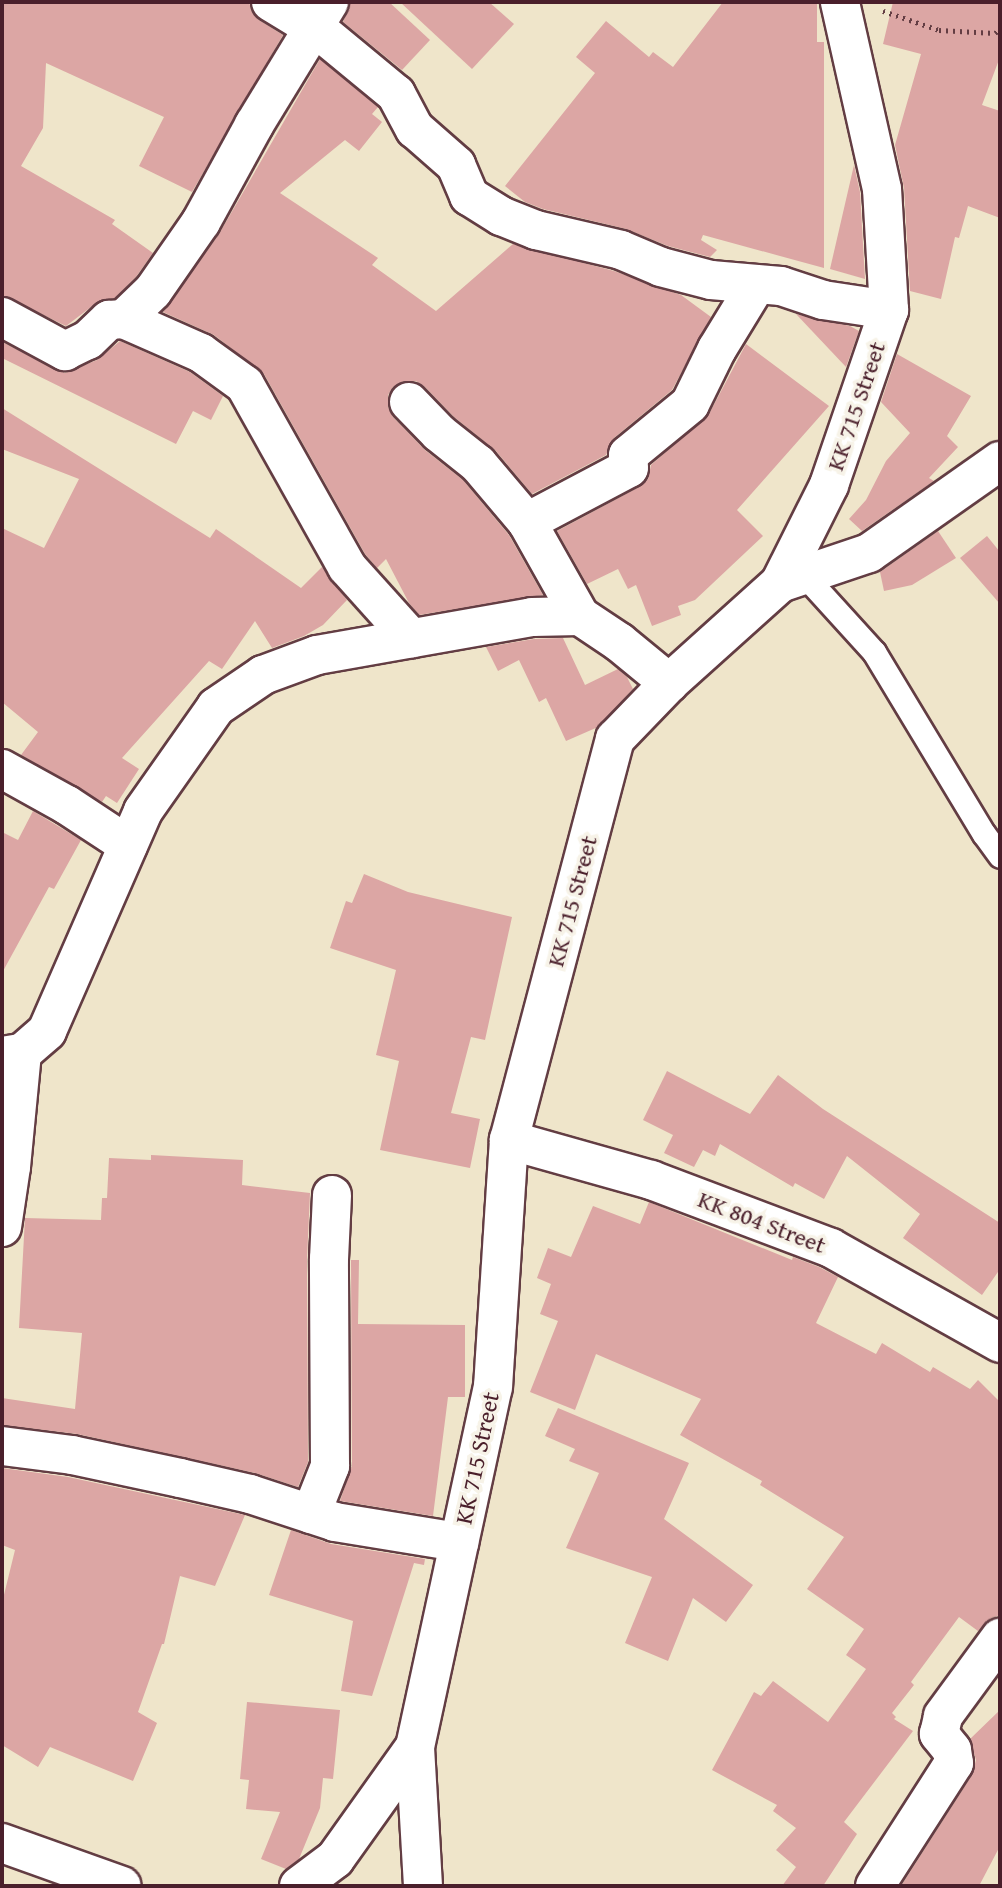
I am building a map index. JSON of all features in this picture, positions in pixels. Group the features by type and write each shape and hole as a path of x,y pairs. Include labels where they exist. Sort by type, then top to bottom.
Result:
{"street":[{"path":"271,2 321,14 396,94 415,129 456,165 469,196 501,216 536,230 621,250 660,268 710,280 781,286 823,300 889,310"},
{"name":"KK 715 Street","path":"423,1886 415,1747 493,1387 509,1140 615,739 669,683 792,579 829,485 889,310 882,188 840,2"},
{"path":"124,318 153,291 201,222 321,14"},
{"path":"527,522 629,468 628,455 690,404 717,349 756,285"},
{"path":"2,317 65,351 88,340 108,320 124,318 201,353 245,385 347,567 411,638"},
{"path":"408,402 439,433 478,464 527,522 580,616 620,642 669,683"},
{"path":"792,579 869,553 1000,461"},
{"path":"2,1227 11,1167 12,1055 47,1031 143,811 216,706 263,674 306,659 532,617 580,616"},
{"path":"2,769 68,804 128,845"},
{"name":"KK 804 Street","path":"509,1140 651,1180 831,1248 1000,1343"},
{"path":"311,1514 330,1466 329,1259 332,1195"},
{"path":"2,1446 72,1455 180,1478 250,1494 335,1522 459,1542"},
{"path":"875,1886 954,1763 952,1750 939,1734 943,1716 1000,1638"},
{"path":"299,1886 335,1859 415,1747"},
{"path":"8,1852 122,1886"}],"lane":[{"path":"792,579 874,652 1000,856"}],"path":[{"path":"879,10 939,30 995,33 1000,29"}],"building":[{"path":"2,2 249,2 252,12 259,20 283,35 192,192 139,166 164,117 46,63 43,128 21,166 115,220 112,224 153,253 136,277 115,298 95,304 66,326 2,295"},
{"path":"351,2 389,2 430,40 402,70 343,22"},
{"path":"400,2 489,2 514,24 472,69"},
{"path":"723,2 817,2 817,42 824,42 824,268 703,235 701,240 717,250 710,257 668,246 626,229 543,209 525,202 505,186 595,73 576,57 606,21 649,57 653,52 673,67"},
{"path":"893,2 1000,2 1000,57 982,105 1000,111 1000,218 968,206 959,238 955,237 941,299 910,291 904,188 895,145 921,54 883,44"},
{"path":"320,59 378,107 372,114 382,122 359,151 345,140 280,193 378,258 372,265 436,311 513,244 614,271 681,295 711,317 672,390 614,438 606,455 532,494 495,450 454,417 425,387 416,381 404,381 393,387 388,395 388,407 393,417 425,450 463,480 509,535 543,595 419,615 409,603 386,559 377,568 365,554 264,374 214,335 163,312 219,234"},
{"path":"854,165 860,192 865,279 830,269"},
{"path":"796,314 850,326 859,331 846,367"},
{"path":"120,341 190,372 223,396 211,420 193,411 176,444 2,358 2,342 65,373 97,360"},
{"path":"746,344 829,406 737,510 763,536 695,600 678,606 681,615 652,626 636,585 628,589 618,569 587,584 557,531 639,487 648,479 651,465 709,414"},
{"path":"897,354 971,396 947,436 958,447 929,478 934,481 862,531 849,519 866,500 886,461 910,433 881,402"},
{"path":"2,408 210,538 216,529 301,588 322,567 347,600 323,625 304,636 272,648 255,621 222,669 209,661 122,758 139,769 117,803 106,796 102,802 21,755 38,732 2,702 2,528 44,548 79,479 2,449"},
{"path":"938,531 956,558 912,585 884,591 880,572"},
{"path":"987,536 1000,552 1000,604 960,558"},
{"path":"563,638 585,685 618,669 627,677 633,689 598,727 566,741 546,698 539,702 519,660 498,671 486,647 534,639"},
{"path":"33,811 81,840 54,889 49,887 2,973 2,832 18,840"},
{"path":"364,874 408,892 512,917 485,1040 471,1037 451,1113 480,1119 470,1168 380,1150 399,1061 376,1055 396,970 330,948 346,901 352,903"},
{"path":"667,1071 750,1114 778,1075 823,1109 1000,1223 1000,1269 982,1295 903,1238 920,1214 847,1156 824,1199 795,1183 793,1187 720,1144 715,1156 703,1150 694,1167 664,1153 673,1135 643,1120"},
{"path":"151,1155 243,1160 242,1185 310,1193 307,1259 308,1462 298,1487 255,1473 77,1434 2,1425 2,1398 75,1409 82,1333 19,1328 25,1218 101,1220 102,1198 107,1198 109,1158 151,1160"},
{"path":"649,1202 792,1260 793,1257 819,1267 838,1277 816,1323 876,1354 882,1343 930,1372 933,1367 970,1389 978,1380 1000,1402 1000,1615 991,1618 978,1631 959,1617 911,1682 914,1685 892,1713 896,1717 894,1719 913,1731 844,1822 857,1834 823,1886 782,1886 796,1867 776,1850 796,1828 773,1811 777,1805 712,1770 754,1692 761,1696 773,1681 828,1722 866,1669 846,1655 864,1629 807,1589 844,1537 760,1485 762,1481 680,1435 701,1399 596,1354 575,1410 530,1392 558,1321 540,1314 551,1284 537,1278 548,1248 571,1257 593,1206 640,1224"},
{"path":"351,1260 359,1260 358,1324 465,1325 465,1397 448,1397 433,1516 340,1501 352,1466"},
{"path":"558,1408 689,1463 664,1519 753,1585 726,1622 693,1598 668,1661 625,1643 652,1577 566,1548 599,1473 569,1461 575,1449 545,1436"},
{"path":"2,1468 68,1477 245,1515 215,1586 180,1576 164,1644 138,1712 157,1723 133,1781 50,1747 38,1767 2,1745 2,1603 15,1550 2,1545"},
{"path":"291,1530 331,1544 425,1559 424,1565 414,1563 372,1696 341,1691 353,1621 269,1595"},
{"path":"247,1702 340,1710 333,1779 323,1778 320,1808 299,1859 286,1869 261,1859 280,1812 246,1809 249,1780 240,1779"},
{"path":"1000,1710 1000,1846 979,1886 901,1886 972,1775 976,1760 970,1739"}]}
